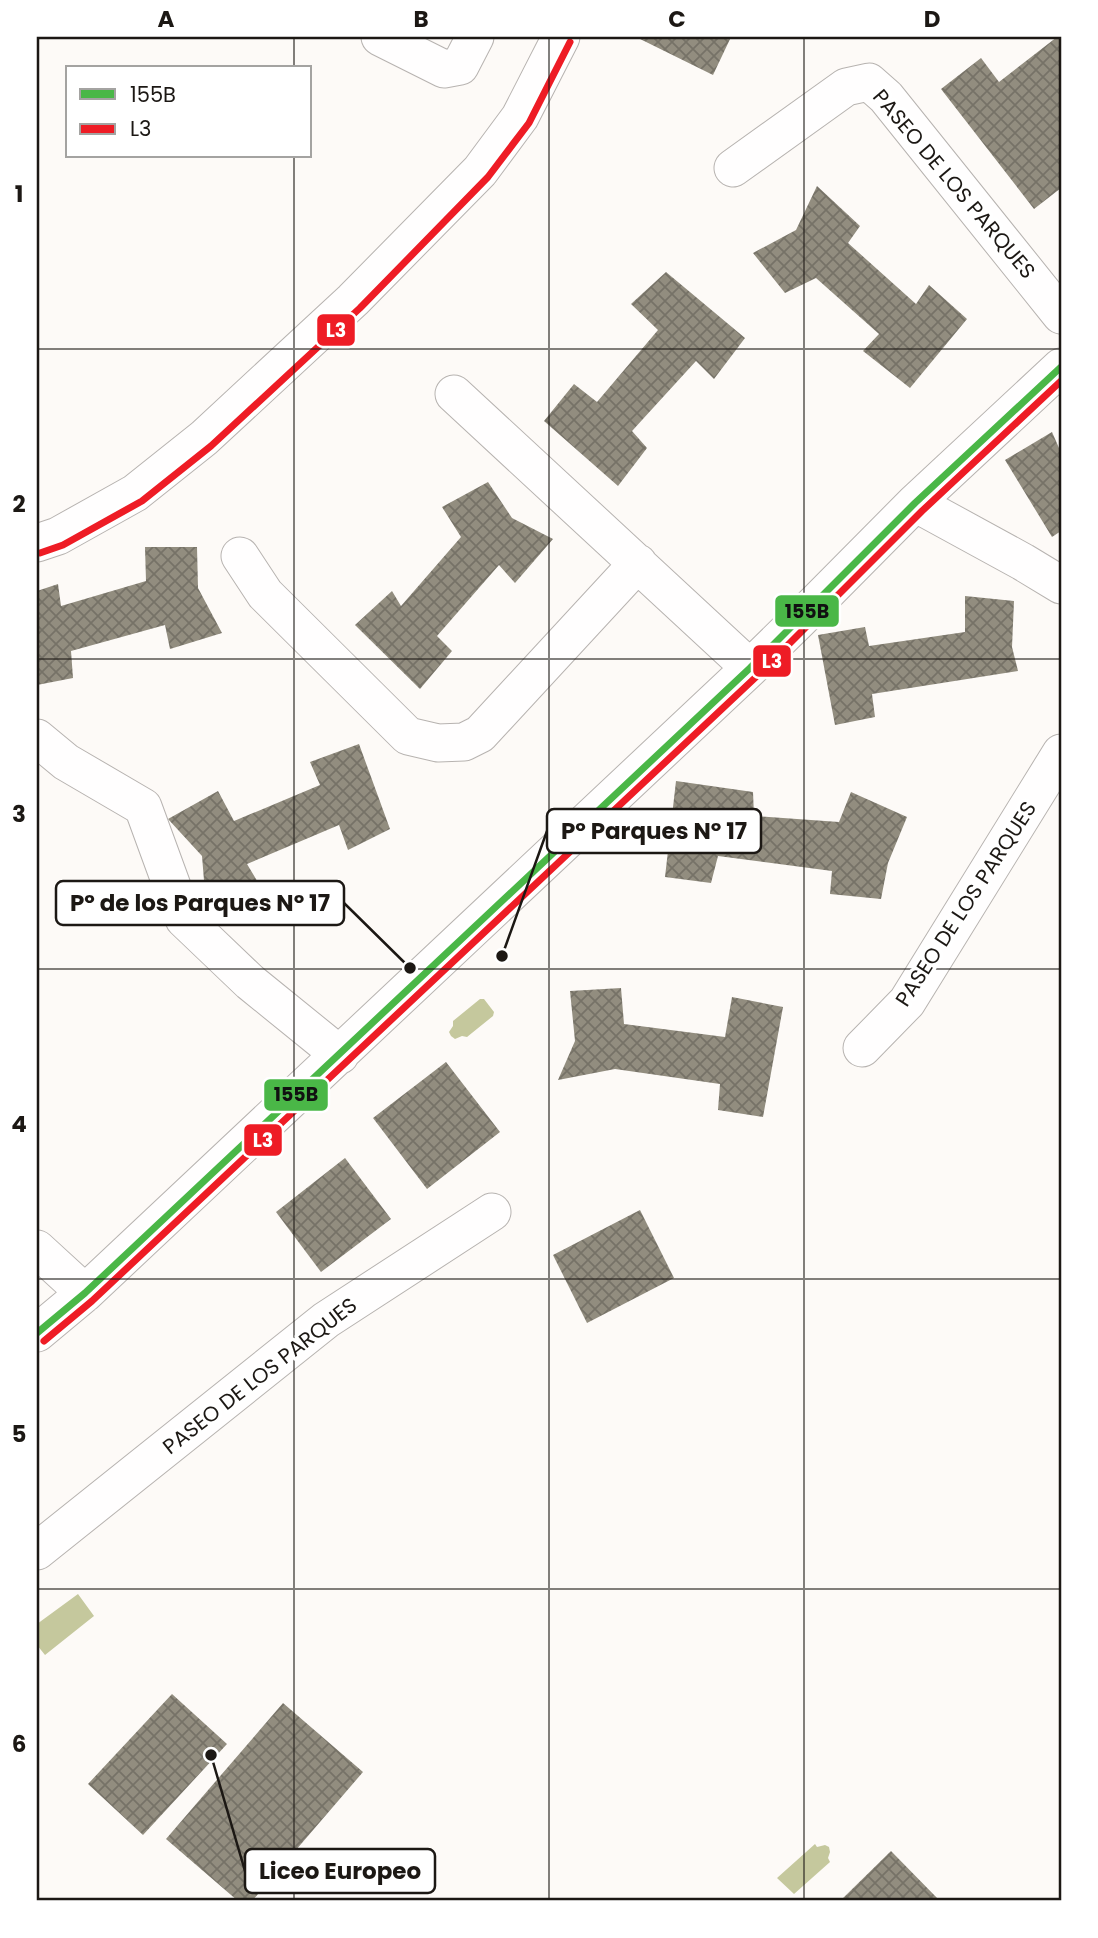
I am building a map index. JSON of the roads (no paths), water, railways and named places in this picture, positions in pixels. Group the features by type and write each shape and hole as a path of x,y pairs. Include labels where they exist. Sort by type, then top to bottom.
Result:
{"street":[{"path":"380,37 444,69 460,65 475,37"},
{"path":"37,543 58,536 135,493 204,438 353,300 480,171 520,117 552,40"},
{"name":"PASEO DE LOS PARQUES","path":"733,168 846,87 869,82 886,97 1061,315"},
{"path":"37,1333 85,1293 340,1055 750,668 915,503 1061,367"},
{"path":"454,394 750,668"},
{"path":"915,503 1061,585"},
{"path":"240,556 265,594 408,736 438,743 464,742 480,734 638,563"},
{"path":"37,738 66,762 143,807 184,919 250,982 340,1055"},
{"name":"PASEO DE LOS PARQUES","path":"862,1048 907,1002 1061,753"},
{"name":"PASEO DE LOS PARQUES","path":"37,1551 326,1320 492,1212"},
{"path":"37,1249 85,1293"}],"place":[{"name":"Pº Parques Nº 17","path":"502,956"},
{"name":"Pº de los Parques Nº 17","path":"410,968"},
{"name":"Liceo Europeo","path":"211,1755"}]}
